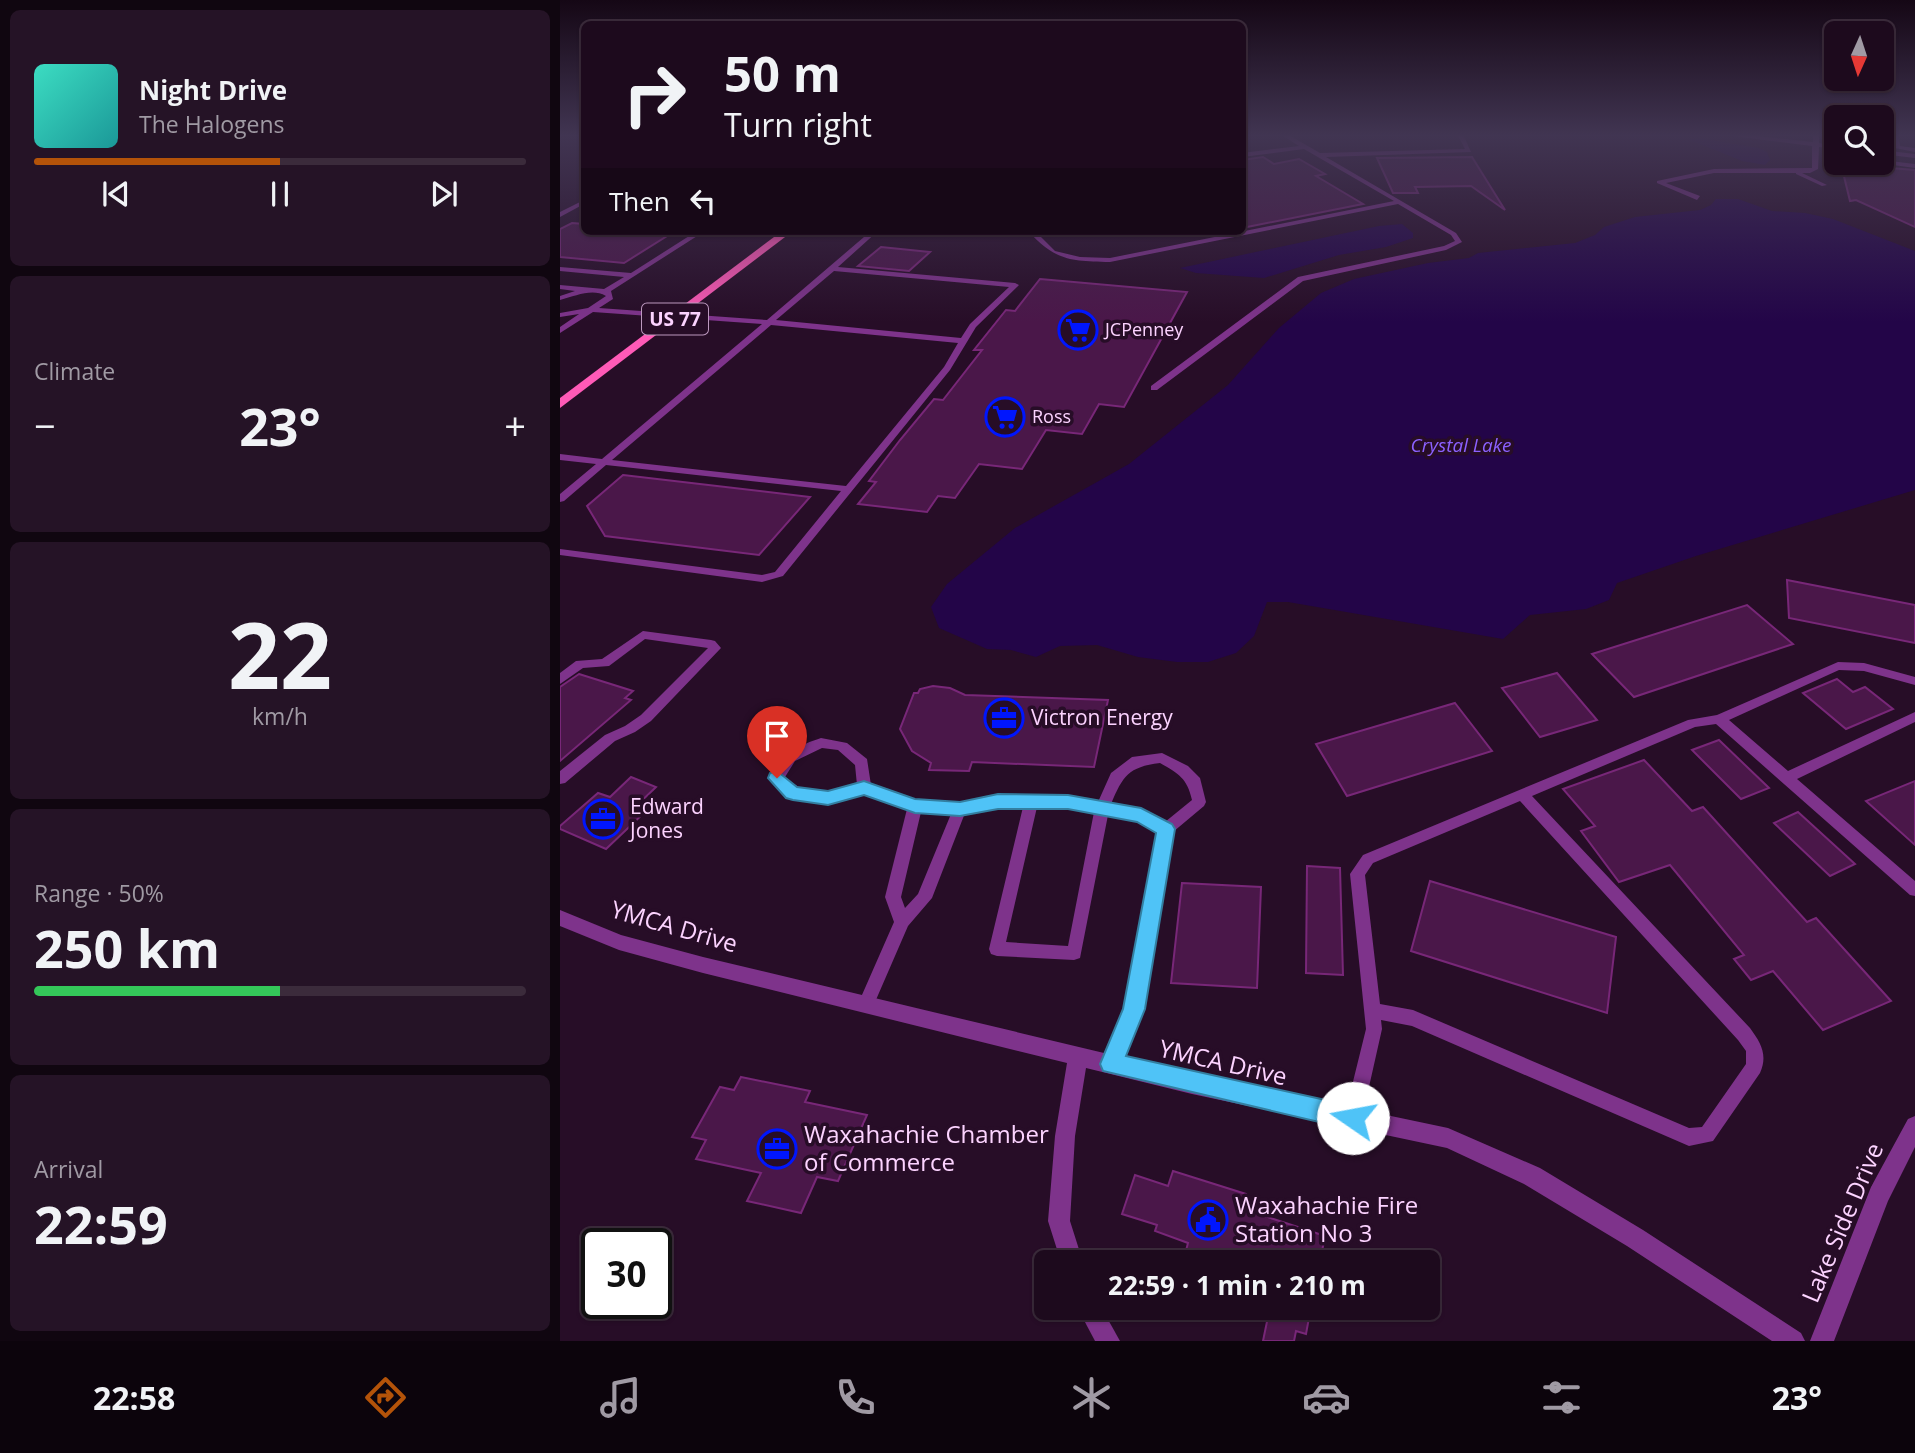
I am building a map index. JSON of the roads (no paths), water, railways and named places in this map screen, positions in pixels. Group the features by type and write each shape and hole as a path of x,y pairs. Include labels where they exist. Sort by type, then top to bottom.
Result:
{"main road":[{"name":"US 77","path":"560,404 783,235"}],"street":[{"name":"YMCA Drive","path":"560,918 643,948 866,1004 1111,1064 1448,1138 1532,1176 1635,1238 1793,1341"},
{"path":"1068,1250 1059,1222 1065,1136 1077,1055"},
{"name":"Lake Side Drive","path":"1822,1341 1879,1195 1915,1126"},
{"path":"1095,1320 1108,1341"}],"lane":[{"path":"1154,388 1301,279 1446,248 1459,242 1454,234 1390,197"},
{"path":"1246,233 1400,202"},
{"path":"563,214 581,204"},
{"path":"563,214 581,214"},
{"path":"605,292 696,235"},
{"path":"560,499 870,235"},
{"path":"1035,235 1053,252 1080,259 1110,260 1235,235"},
{"path":"560,269 631,275"},
{"path":"560,552 762,579 779,574 947,368 978,320 1015,285 831,269"},
{"path":"560,287 605,292 610,297 560,331"},
{"path":"560,298 586,289"},
{"path":"560,315 592,310 963,341"},
{"path":"560,457 846,489"},
{"path":"560,680 580,664 606,663 643,635 711,644 715,648 646,718 610,738 560,779"},
{"path":"1353,1118 1374,1029 1357,874 1368,859 1693,723 1719,719 1838,666 1864,667 1915,681"},
{"path":"1787,778 1915,717"},
{"path":"1719,719 1915,890"},
{"path":"864,788 862,763 842,746 821,743 790,757 777,778 793,793 828,798 864,788 915,806 960,809 998,802 1068,802 1141,815 1166,829"},
{"path":"1031,802 997,949 1074,953 1102,808 1116,777 1137,761 1162,758 1183,770 1195,782 1199,802 1166,829 1134,1009 1111,1064"},
{"path":"1373,1011 1413,1018 1689,1137 1707,1135 1754,1067 1755,1049 1744,1034 1522,795"},
{"path":"902,922 893,897 915,806"},
{"path":"866,1004 902,922 924,898 960,809"}],"water":[{"name":"Crystal Lake","path":"1716,199 1738,199 1772,211 1805,213 1833,219 1915,251 1915,490 1696,556 1617,583 1609,600 1586,609 1530,615 1503,639 1288,602 1267,602 1254,636 1236,653 1208,662 1177,662 1138,657 1097,645 1060,646 1036,657 1011,650 987,649 939,628 931,607 947,584 1015,528 1129,464 1228,385 1279,328 1321,293 1354,279 1428,263 1469,258 1478,253 1575,243 1595,235 1604,227 1635,217 1700,210 1711,205"},
{"path":"1402,224 1413,233 1413,238 1386,247 1339,255 1264,278 1196,273 1180,268 1379,226"}],"place":[{"name":"JCPenney","path":"1078,330"},
{"name":"Ross","path":"1005,417"},
{"name":"Victron Energy","path":"1004,718"},
{"name":"Edward Jones","path":"603,819"},
{"name":"Waxahachie Chamber of Commerce","path":"777,1149"},
{"name":"Waxahachie Fire Station No 3","path":"1208,1220"}]}
